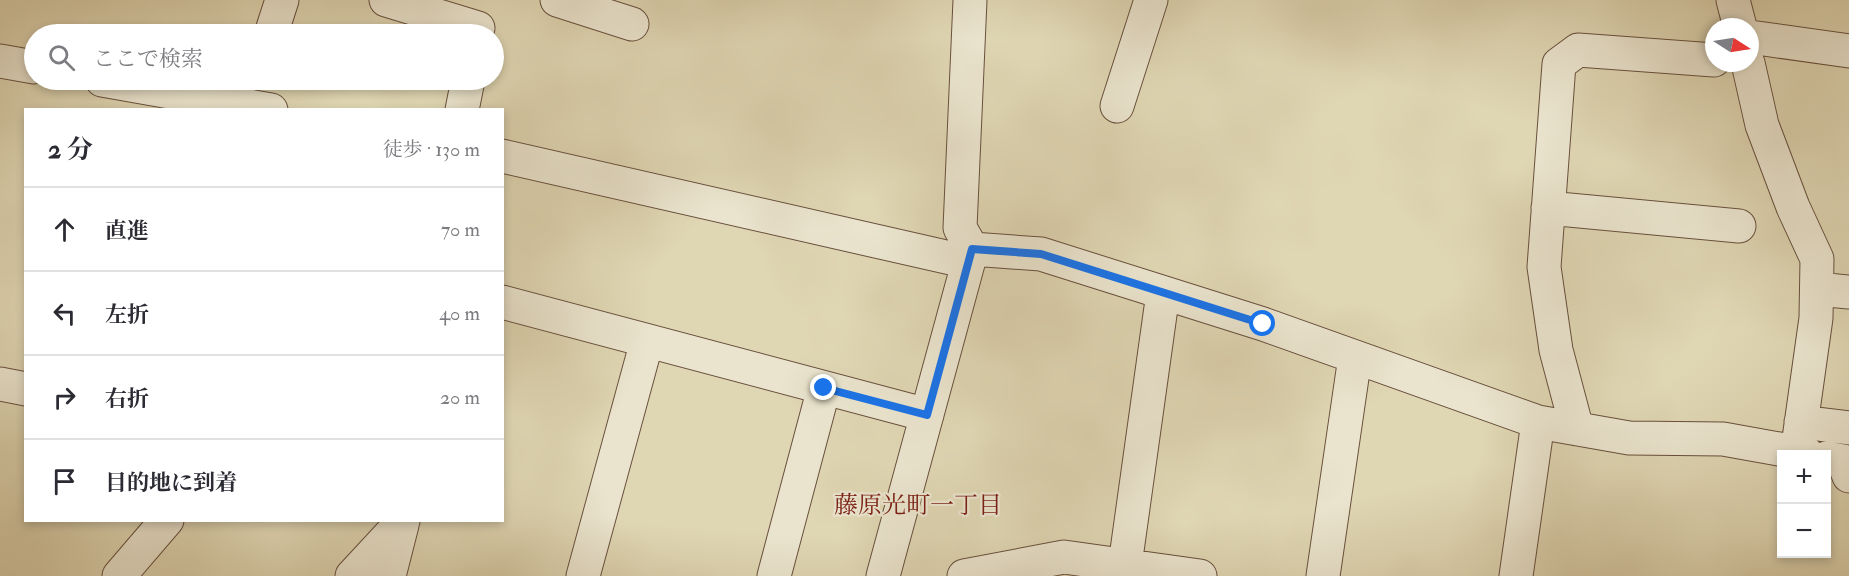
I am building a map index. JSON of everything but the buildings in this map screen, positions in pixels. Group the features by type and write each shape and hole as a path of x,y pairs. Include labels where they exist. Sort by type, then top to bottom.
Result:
{"street":[{"path":"274,24 282,0"},
{"path":"386,0 479,21"},
{"path":"556,0 632,24"},
{"path":"884,576 970,256 960,228 970,0"},
{"path":"1117,106 1151,0"},
{"path":"1733,0 1738,18"},
{"path":"1759,38 1849,51"},
{"path":"1577,429 1556,350 1544,267 1559,64 1578,50 1705,59"},
{"path":"0,61 24,66"},
{"path":"1750,72 1762,125 1792,207 1817,260 1808,447"},
{"path":"189,90 259,98"},
{"path":"462,108 466,90"},
{"path":"504,156 970,256 1041,254 1263,324 1538,422 1629,438 1723,439 1808,447 1843,461 1849,476"},
{"path":"1548,208 1739,226"},
{"path":"1817,289 1849,292"},
{"path":"1125,565 1163,293"},
{"path":"504,303 927,415"},
{"path":"583,576 647,341"},
{"path":"1323,576 1355,357"},
{"path":"0,384 24,389"},
{"path":"774,576 824,388"},
{"path":"1516,576 1538,422"},
{"path":"1808,447 1849,428"},
{"path":"119,576 165,522"},
{"path":"352,576 402,522"},
{"path":"388,576 403,522"},
{"path":"964,576 1064,557 1200,576"}],"district":[{"name":"藤原光町一丁目","path":"918,505"}],"route":[{"path":"824,388 927,415 972,249 1041,254 1263,324"}]}
